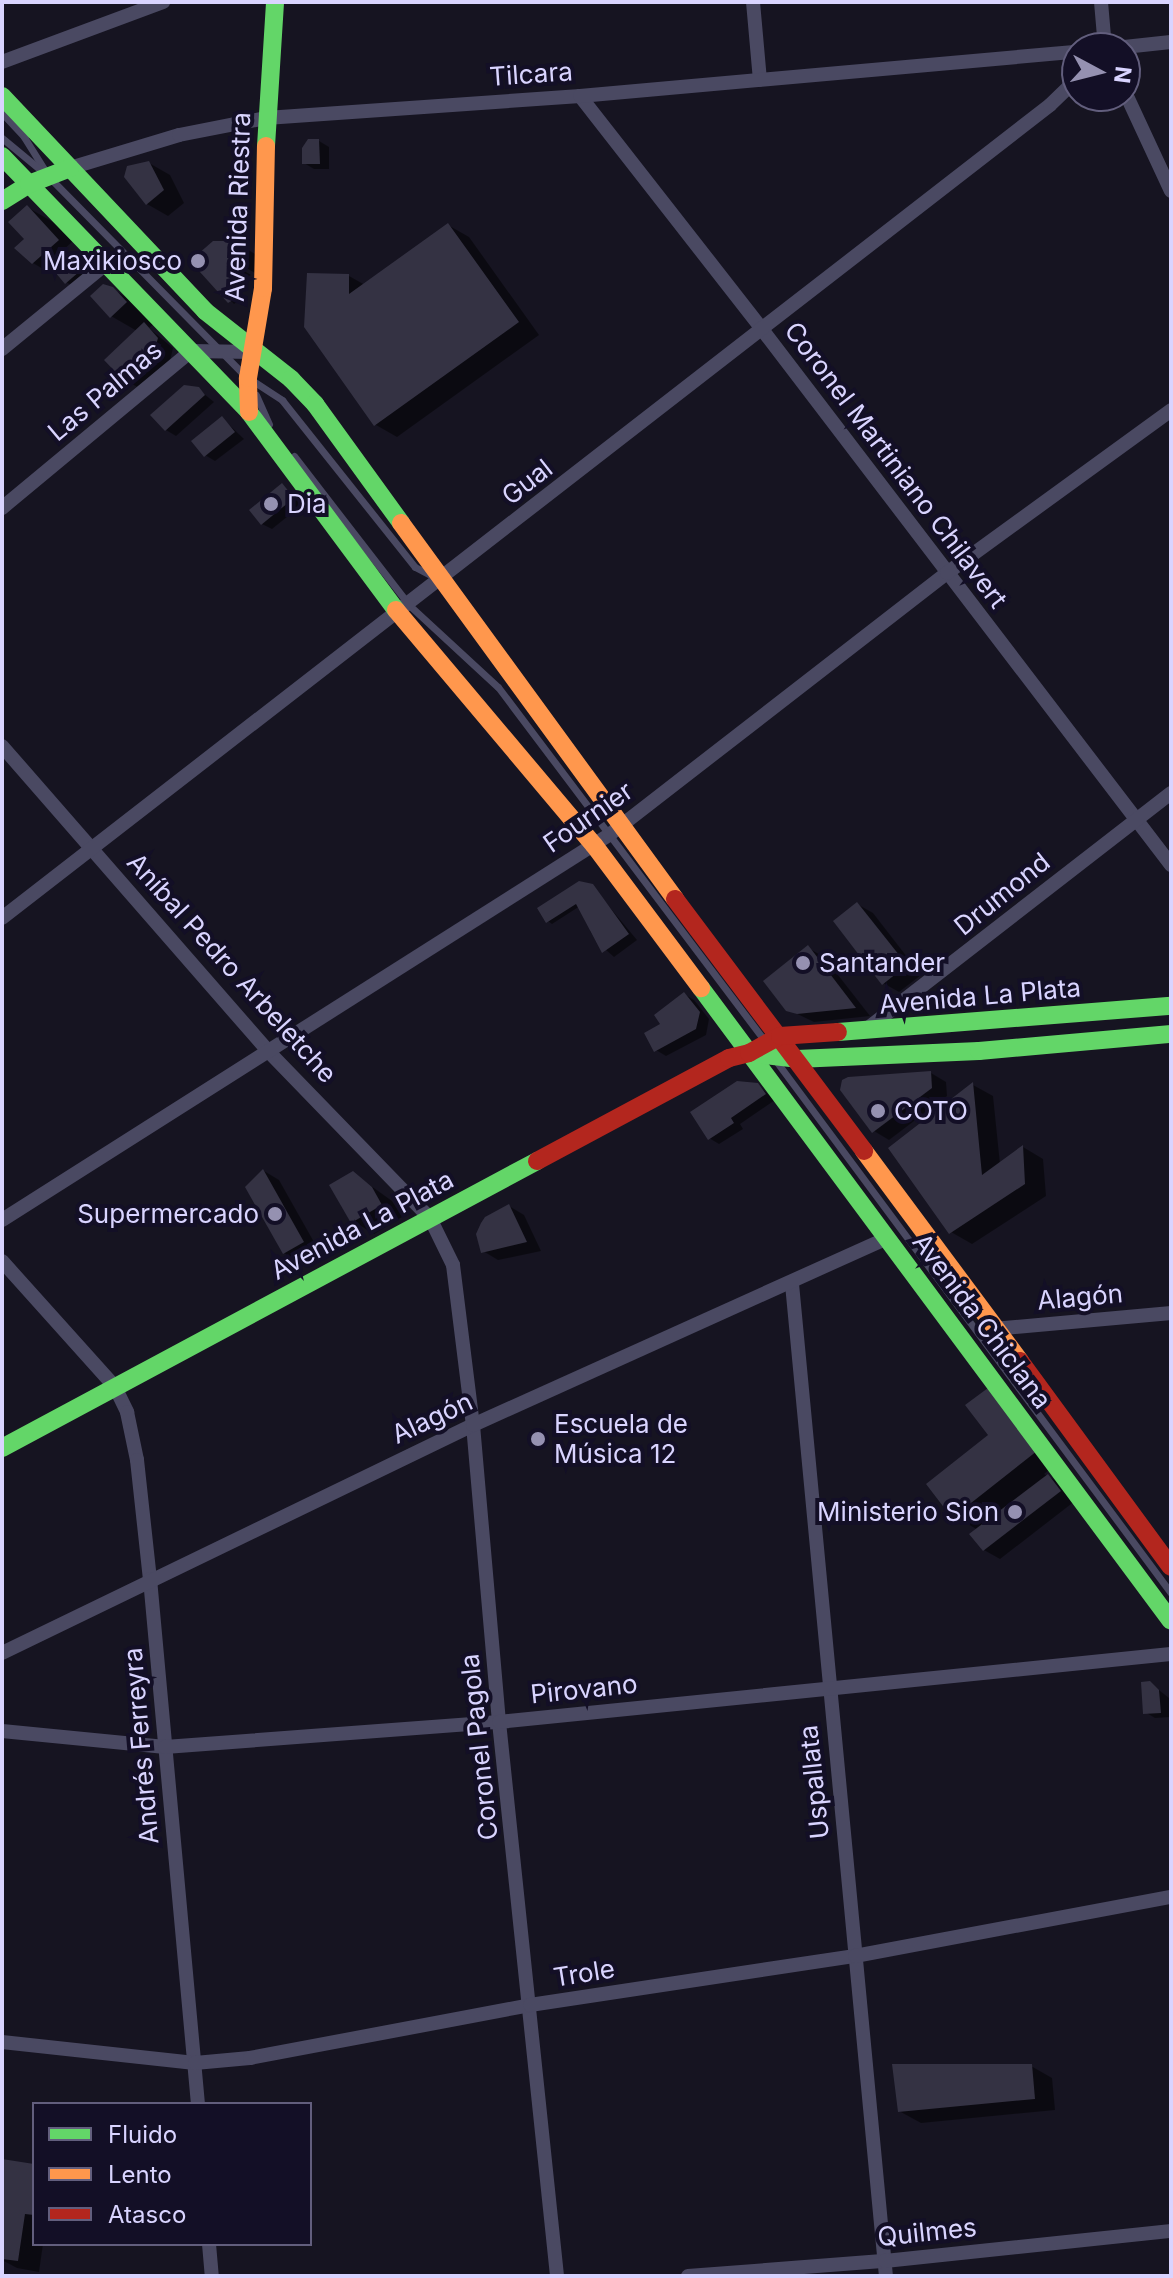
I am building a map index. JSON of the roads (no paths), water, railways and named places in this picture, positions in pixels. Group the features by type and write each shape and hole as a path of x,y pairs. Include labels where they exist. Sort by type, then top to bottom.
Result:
{"main road":[{"name":"Avenida Riestra","path":"249,412 248,378 263,288 266,118 275,2"},
{"path":"2,96 205,311 291,379 315,404 442,580 607,835"},
{"path":"2,156 249,412 404,609 607,835"},
{"name":"Tilcara","path":"2,201 29,184 70,168"},
{"name":"Avenida Chiclana","path":"607,835 773,1045 797,1059 1171,1567"},
{"name":"Avenida Chiclana","path":"607,835 749,1053 1171,1621"},
{"name":"Avenida La Plata","path":"2,1448 729,1058 773,1045 862,1032 1171,1006"},
{"name":"Avenida La Plata","path":"797,1059 979,1051 1171,1034"}],"street":[{"path":"2,62 163,2"},
{"path":"753,2 760,80"},
{"path":"1101,2 1104,32"},
{"path":"1141,45 1171,42"},
{"name":"Tilcara","path":"70,168 179,135 266,118 580,96 1061,53"},
{"name":"Gual","path":"2,918 442,580 1061,93"},
{"name":"Coronel Martiniano Chilavert","path":"580,96 1171,865"},
{"path":"1134,112 1171,191"},
{"path":"2,349 107,263"},
{"name":"Las Palmas","path":"2,508 191,351 253,352"},
{"name":"Fournier","path":"2,1220 607,835 947,573 1171,410"},
{"name":"Aníbal Pedro Arbeletche","path":"2,746 268,1051 430,1218"},
{"name":"Drumond","path":"862,1032 918,993 1135,818 1171,793"},
{"name":"Coronel Pagola","path":"430,1218 453,1265 473,1425 499,1722 557,2276"},
{"name":"Alagón","path":"2,1653 473,1425 792,1284 888,1238"},
{"path":"2,1261 115,1387"},
{"name":"Uspallata","path":"792,1284 886,2269"},
{"name":"Alagón","path":"993,1329 1171,1313"},
{"name":"Andrés Ferreyra","path":"115,1387 127,1412 137,1460 198,2102"},
{"name":"Pirovano","path":"2,1731 165,1747 499,1722 828,1686 1171,1654"},
{"name":"Trole","path":"2,2042 195,2063 250,2058 530,2005 855,1956 1171,1897"},
{"name":"Quilmes","path":"688,2276 886,2269 1171,2231"},
{"path":"209,2246 212,2276"}],"lane":[{"path":"2,113 24,137 48,176"},
{"path":"2,138 48,176 218,350 248,378 282,400 415,567 442,580"},
{"path":"248,378 267,422 404,609 498,687 607,835"},
{"path":"773,1045 1171,1593"}],"place":[{"name":"Maxikiosco","path":"198,261"},
{"name":"Dia","path":"271,504"},
{"name":"Santander","path":"803,963"},
{"name":"COTO","path":"878,1111"},
{"name":"Supermercado","path":"275,1214"},
{"name":"Escuela de Música 12","path":"538,1439"},
{"name":"Ministerio Sion","path":"1015,1512"}]}
